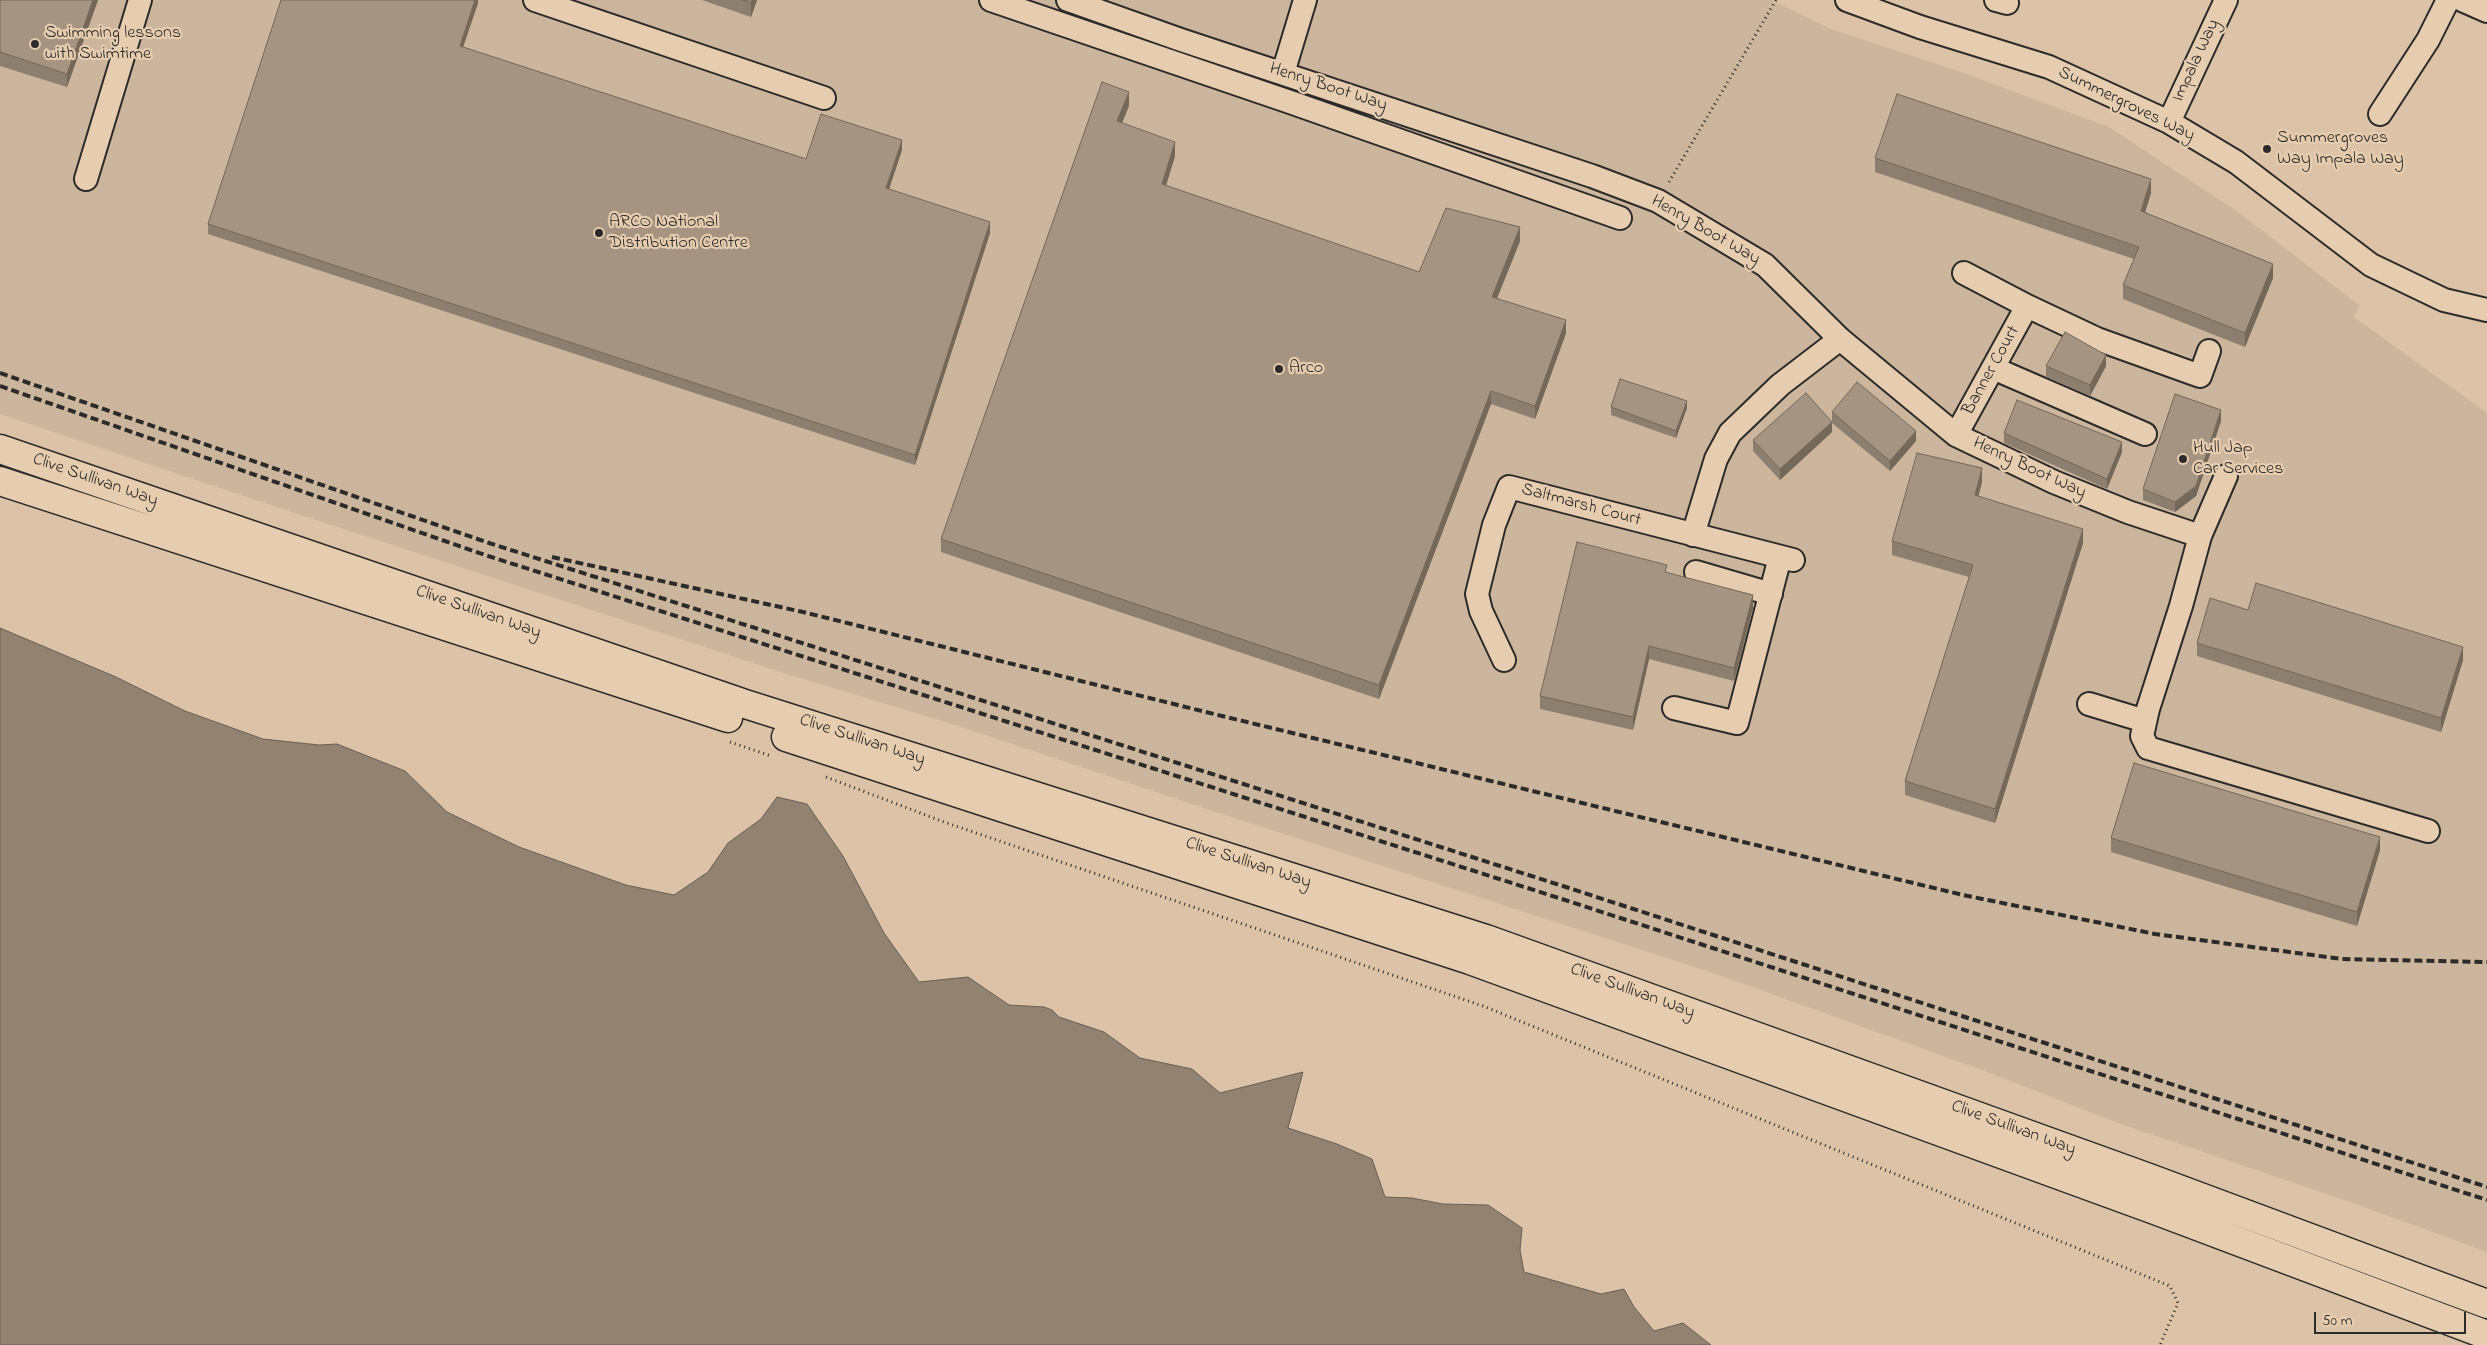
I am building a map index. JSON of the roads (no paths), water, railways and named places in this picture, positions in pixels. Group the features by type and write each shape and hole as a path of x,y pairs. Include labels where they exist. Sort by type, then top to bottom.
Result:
{"highway":[{"name":"Clive Sullivan Way","path":"0,449 742,703 1486,939 2148,1178 2487,1304"},
{"name":"Clive Sullivan Way","path":"0,481 1470,960 2155,1210 2487,1335"}],"street":[{"path":"86,179 140,0"},
{"path":"535,0 824,98"},
{"path":"991,0 1620,218"},
{"name":"Henry Boot Way","path":"1068,0 1195,45 1658,200 1765,265 1840,339 1956,435 2054,482 2128,512 2200,536"},
{"path":"1283,73 1305,0"},
{"name":"Summergroves Way","path":"1847,0 1920,27 2049,67 2168,122 2236,162 2371,266 2444,300 2487,310"},
{"name":"Impala Way","path":"2168,122 2226,0"},
{"path":"2380,114 2428,40 2448,0"},
{"path":"2462,0 2487,11"},
{"path":"1188,67 1195,45"},
{"path":"1461,162 1470,136"},
{"name":"Banner Court","path":"1964,273 2027,306 2097,339 2200,376 2209,351"},
{"name":"Banner Court","path":"1956,435 2027,306"},
{"path":"1693,535 1716,459 1730,433 1780,385 1840,339"},
{"path":"1993,368 2145,434"},
{"path":"2226,476 2200,536 2181,606 2145,721 2142,736 2148,748 2428,831"},
{"name":"Saltmarsh Court","path":"1504,660 1481,611 1477,594 1494,525 1509,487 1787,558 1771,594"},
{"path":"1674,708 1737,723 1771,594 1696,572"},
{"path":"2089,704 2145,721"}],"railway":[{"path":"0,373 489,543 1569,888 2487,1187"},
{"path":"0,386 485,555 1565,900 2487,1200"},
{"path":"552,557 803,612 1222,716 1963,895 2155,934 2342,959 2487,962"}],"place":[{"name":"Swimming lessons with Swimtime","path":"35,44"},
{"name":"Summergroves Way Impala Way","path":"2267,149"},
{"name":"ARCO National Distribution Centre","path":"599,233"},
{"name":"Arco","path":"1279,369"},
{"name":"Hull Jap Car Services","path":"2183,459"}]}
